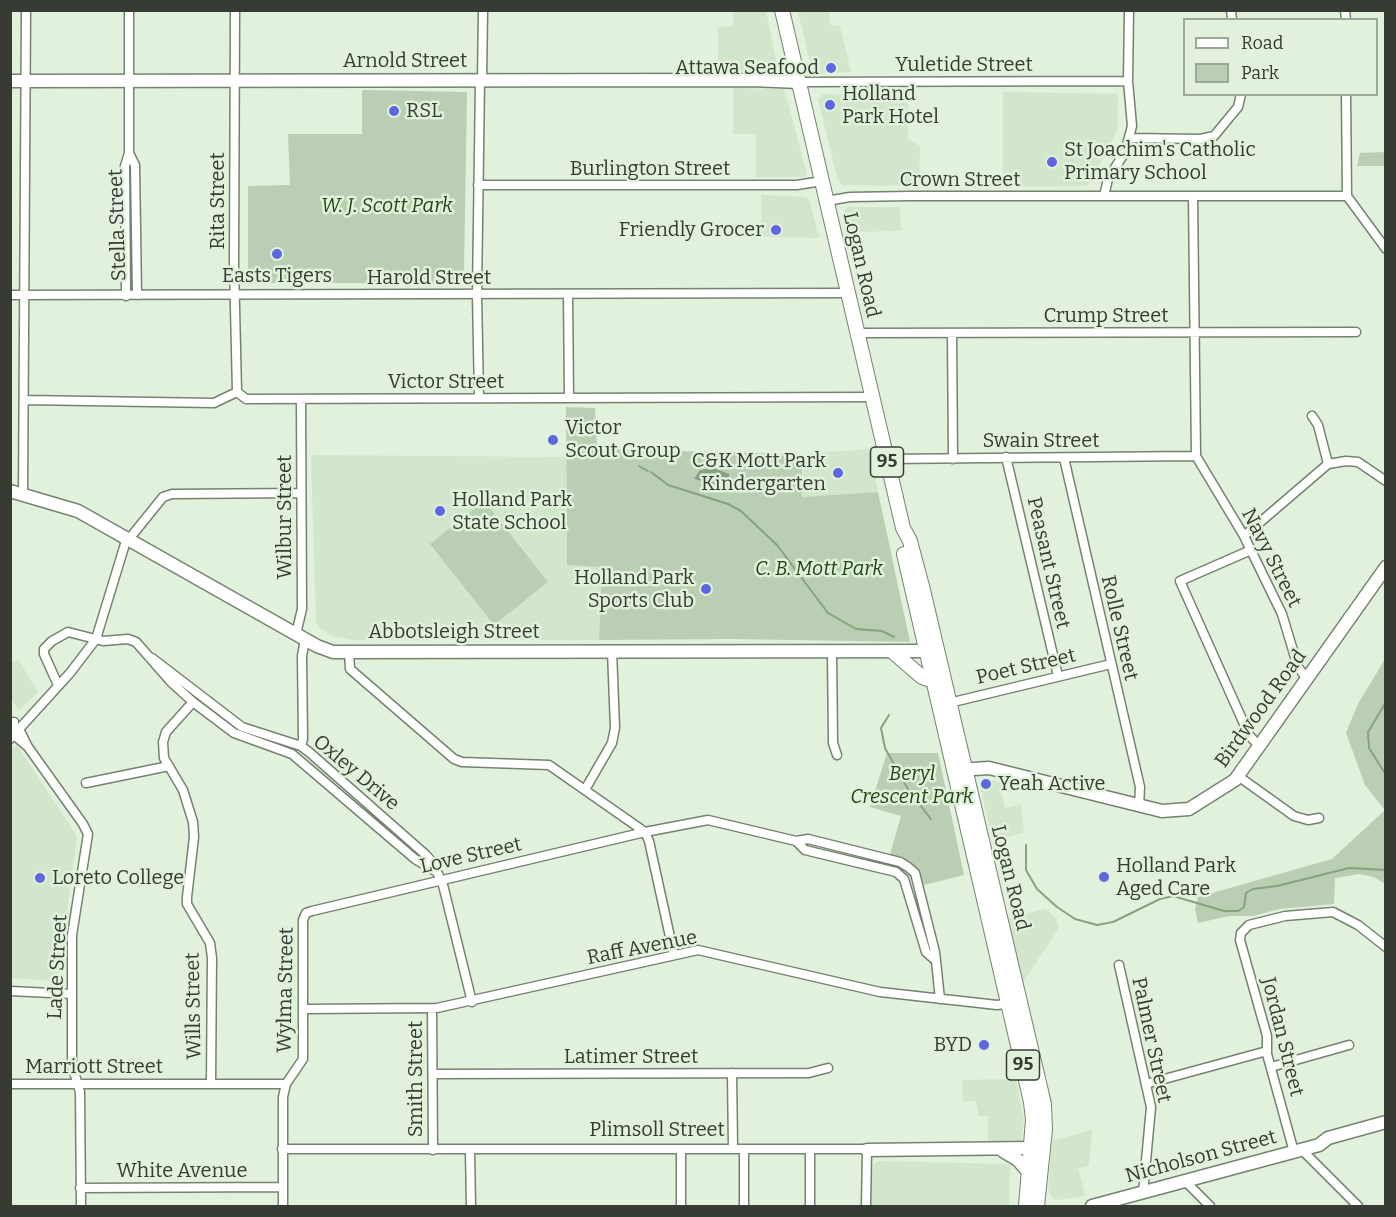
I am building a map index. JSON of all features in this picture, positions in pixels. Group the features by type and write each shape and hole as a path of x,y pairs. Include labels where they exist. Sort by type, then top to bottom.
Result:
{"main road":[{"name":"Logan Road","path":"782,10 903,528 902,542 931,652 949,703 959,770"},
{"path":"893,652 922,677 933,681"},
{"name":"Logan Road","path":"931,652 933,681 959,770 1014,1003 1045,1115 1040,1203"},
{"name":"Logan Road","path":"1014,1003 1031,1102 1031,1148 1026,1206"},
{"path":"1031,1148 1037,1143 1045,1115"}],"street":[{"path":"17,492 25,399 26,10"},
{"name":"Stella Street","path":"126,296 125,166 129,153 129,10"},
{"name":"Rita Street","path":"235,10 237,392"},
{"path":"479,398 478,185 483,10"},
{"path":"1104,196 1108,179 1125,152 1132,126 1128,81 1129,10"},
{"name":"Arnold Street","path":"10,81 693,82 762,80 799,82"},
{"name":"Yuletide Street","path":"799,82 1128,81"},
{"path":"1130,138 1200,139 1214,136 1238,107 1241,96"},
{"path":"1346,96 1347,196 1386,249"},
{"name":"Stella Street","path":"129,153 135,165 137,295"},
{"name":"Burlington Street","path":"478,185 797,185 822,181"},
{"name":"Crown Street","path":"826,201 850,196 1347,196"},
{"path":"1193,196 1196,456"},
{"name":"Harold Street","path":"10,295 847,293"},
{"path":"568,294 569,398"},
{"name":"Crump Street","path":"857,333 1356,332"},
{"path":"952,333 953,459"},
{"path":"25,399 214,403 237,392"},
{"name":"Victor Street","path":"237,392 246,399 872,396"},
{"name":"Wilbur Street","path":"301,399 303,739 301,746"},
{"path":"1312,416 1318,425 1325,460 1328,464"},
{"name":"Swain Street","path":"887,459 1196,456"},
{"name":"Navy Street","path":"1196,456 1251,550 1282,614 1298,667 1307,679"},
{"name":"Peasant Street","path":"1006,458 1059,676"},
{"name":"Rolle Street","path":"1064,458 1140,787 1139,806"},
{"path":"1244,536 1328,464 1346,460 1358,462 1386,481"},
{"name":"Abbotsleigh Street","path":"17,492 66,505 324,650 349,652 931,652"},
{"path":"14,730 58,685 96,639 120,558 129,539 153,506 163,497 172,494 301,493"},
{"path":"1251,550 1194,577 1180,580 1249,735 1259,746"},
{"name":"Birdwood Road","path":"959,770 989,768 1139,806 1168,812 1184,810 1225,789 1238,776 1386,567"},
{"name":"Oxley Drive","path":"58,685 44,654 47,645 68,632 96,639 136,642 172,683 193,702 234,733 292,754 439,876"},
{"path":"586,788 612,742 615,728 612,651"},
{"path":"832,651 832,743 837,755"},
{"path":"349,652 350,669 454,759 462,762 549,765 586,788 645,832 674,955"},
{"name":"Oxley Drive","path":"152,658 242,727 301,746 426,855 439,876 472,1002"},
{"name":"Poet Street","path":"949,703 1111,664"},
{"name":"Wills Street","path":"193,702 166,732 163,742 164,758 183,790 194,822 187,904 205,933 211,951 211,1083"},
{"name":"Lade Street","path":"14,730 88,834 72,935 72,1069 80,1093 81,1206"},
{"path":"86,783 169,766"},
{"path":"1238,776 1294,816 1308,819 1318,818"},
{"name":"Love Street","path":"306,913 439,876 708,820 796,841 808,839 900,862 908,867 915,873 935,952 934,959 941,991 940,999"},
{"name":"Jordan Street","path":"1298,1151 1271,1067 1267,1051 1267,1036 1240,940 1242,931 1249,926 1285,916 1333,912 1358,925 1386,947"},
{"name":"Wylma Street","path":"283,1206 283,1097 286,1084 303,1059 303,920 306,913"},
{"name":"Raff Avenue","path":"304,1009 432,1008 472,1002 698,950 880,992 997,1005 1014,1003"},
{"name":"Palmer Street","path":"1119,965 1151,1107 1143,1193"},
{"path":"10,991 72,994"},
{"name":"Smith Street","path":"432,1008 433,1150"},
{"path":"1271,1067 1349,1045"},
{"path":"1146,1084 1267,1051"},
{"name":"Latimer Street","path":"433,1074 811,1073 828,1068"},
{"path":"732,1073 733,1148"},
{"name":"Marriott Street","path":"10,1084 286,1084"},
{"name":"Nicholson Street","path":"1319,1145 1328,1138 1386,1122"},
{"name":"Nicholson Street","path":"1092,1206 1319,1145 1329,1146 1386,1130"},
{"name":"Plimsoll Street","path":"282,1149 999,1150 1031,1148"},
{"path":"744,1149 744,1206"},
{"path":"810,1149 810,1206"},
{"path":"470,1150 471,1206"},
{"path":"681,1150 681,1206"},
{"path":"866,1206 867,1150"},
{"path":"999,1150 1015,1158 1029,1173"},
{"path":"1298,1151 1358,1206"},
{"path":"1185,1181 1210,1206"},
{"name":"White Avenue","path":"80,1188 283,1187"}],"shaded area":[{"path":"733,11 766,11 779,74 718,73 718,27 733,26"},
{"path":"798,11 829,11 830,25 840,26 851,72 818,73 811,66"},
{"path":"733,88 784,89 807,174 804,177 756,177 756,134 733,134"},
{"name":"St Joachim's Catholic Primary School","path":"1003,92 1118,94 1117,129 1088,186 1003,187"},
{"path":"823,94 908,95 908,139 920,146 919,186 842,185 838,181 818,99"},
{"path":"761,195 806,197 810,202 819,238 761,237"},
{"path":"848,207 900,207 901,231 849,232 844,212"},
{"name":"C&K Mott Park Kindergarten","path":"869,449 878,492 802,497 803,454"},
{"name":"Holland Park State School","path":"311,455 566,457 567,565 602,566 599,640 354,640 332,636 320,628 316,621"},
{"path":"714,468 729,474 730,488 694,479 700,470"},
{"path":"18,659 38,692 19,710 10,697 11,663"},
{"name":"Loreto College","path":"17,745 77,836 58,981 11,978 10,750"},
{"path":"986,779 1003,783 1001,792 1005,808 1021,804 1024,833 992,840 980,785"},
{"path":"1045,909 1056,918 1059,928 1022,984 1006,919"},
{"path":"1016,1079 1024,1120 1021,1141 988,1141 988,1116 979,1116 976,1101 963,1101 962,1080"},
{"path":"1092,1130 1089,1166 1078,1168 1085,1196 1057,1200 1052,1198 1048,1189 1052,1141"},
{"path":"877,1161 1006,1164 1010,1167 1009,1206 872,1206 872,1166"}],"green space":[{"name":"W. J. Scott Park","path":"362,90 467,92 464,271 455,283 248,283 248,186 290,185 288,134 362,134"},
{"path":"1385,152 1385,166 1357,166 1360,153"},
{"name":"C. B. Mott Park","path":"566,407 595,408 597,449 802,454 802,497 878,492 910,642 732,639 599,640 602,567 567,565"},
{"path":"484,501 548,582 494,625 430,544"},
{"path":"1385,659 1385,810 1365,785 1346,733 1358,704"},
{"name":"Beryl Crescent Park","path":"887,753 938,753 964,875 924,885 917,869 911,863 890,854 901,816 870,807"},
{"path":"1385,810 1385,884 1374,877 1359,874 1335,878 1334,904 1280,909 1253,916 1229,916 1198,923 1195,909 1198,897 1332,859"}],"waterway":[{"path":"639,466 648,471"},
{"path":"651,472 668,485 728,504 741,511 777,545 828,613 856,629 882,631 894,637"},
{"path":"1386,702 1368,732 1369,748 1386,775"},
{"path":"889,715 881,728 885,748 909,791 931,819"},
{"path":"1026,845 1026,870 1037,889 1075,919 1097,925 1113,922 1160,899 1173,896 1224,911 1238,911 1244,907 1246,893 1253,889 1277,886 1349,868 1386,870"}],"place":[{"name":"Attawa Seafood","path":"831,68"},
{"name":"Holland Park Hotel","path":"830,105"},
{"name":"RSL","path":"394,111"},
{"name":"St Joachim's Catholic Primary School","path":"1052,162"},
{"name":"Friendly Grocer","path":"776,230"},
{"name":"Easts Tigers","path":"277,254"},
{"name":"Victor Scout Group","path":"553,440"},
{"name":"C&K Mott Park Kindergarten","path":"838,473"},
{"name":"Holland Park State School","path":"440,511"},
{"name":"Holland Park Sports Club","path":"706,589"},
{"name":"Yeah Active","path":"986,784"},
{"name":"Holland Park Aged Care","path":"1104,877"},
{"name":"Loreto College","path":"40,878"},
{"name":"BYD","path":"984,1045"}]}
